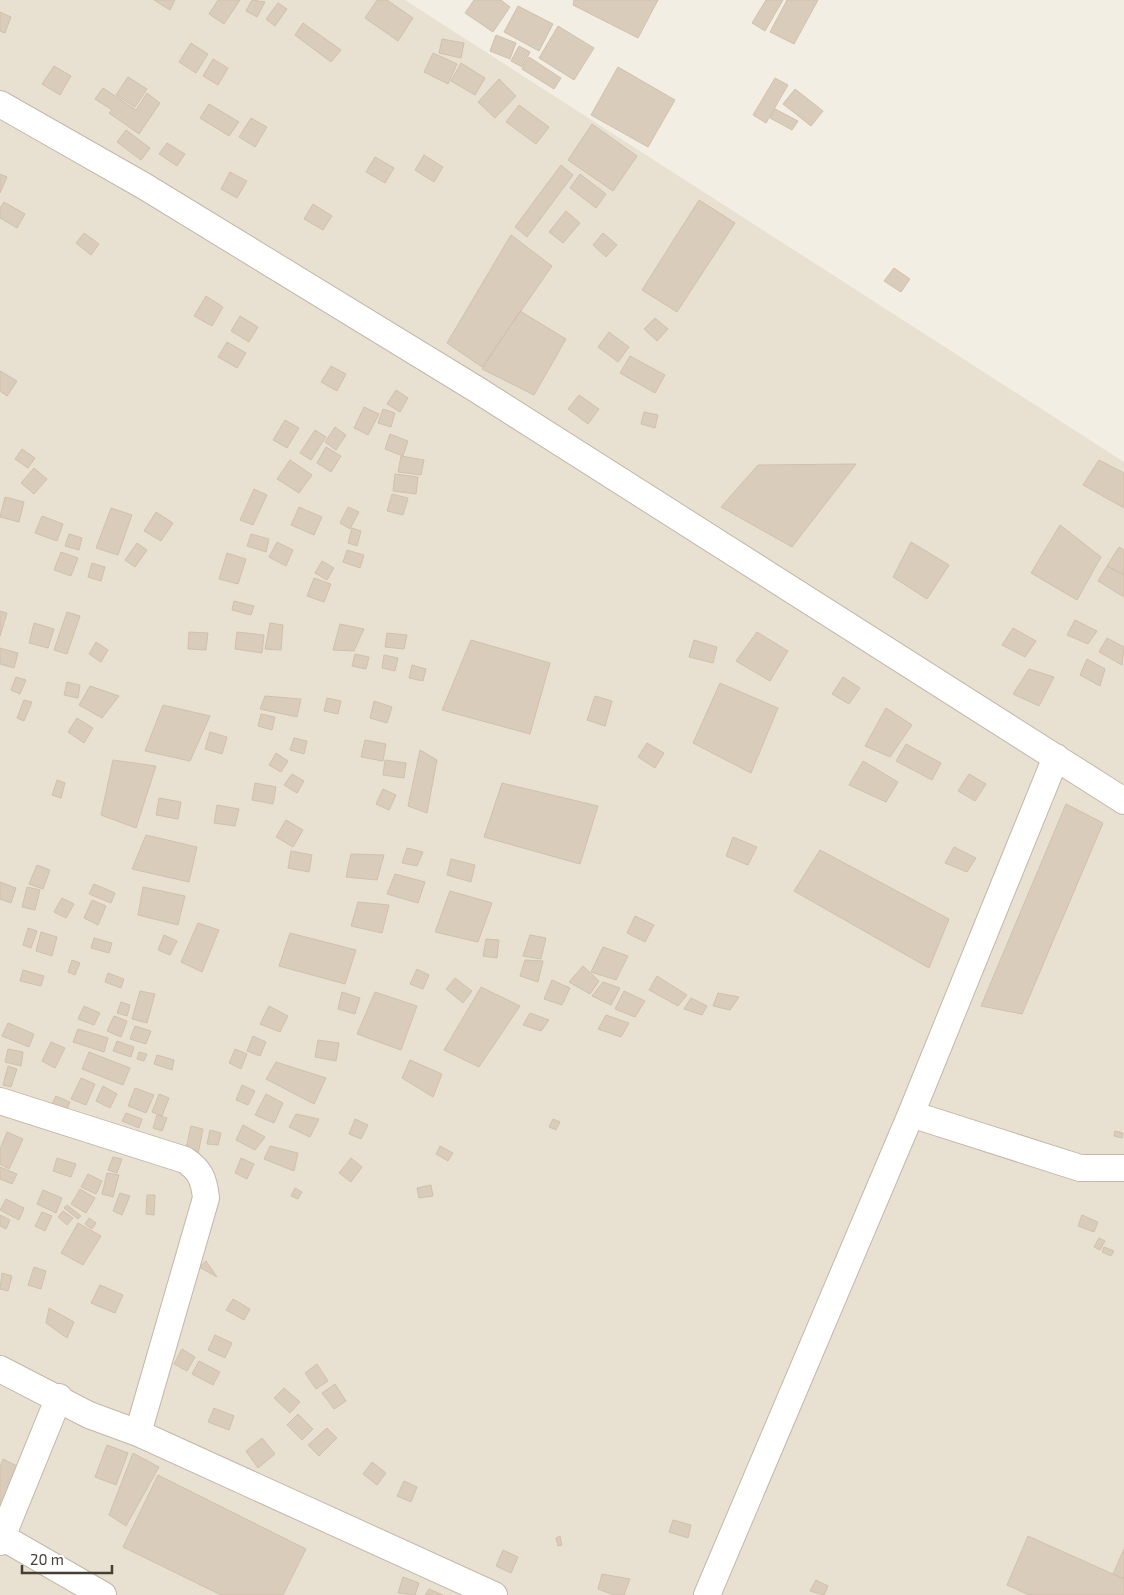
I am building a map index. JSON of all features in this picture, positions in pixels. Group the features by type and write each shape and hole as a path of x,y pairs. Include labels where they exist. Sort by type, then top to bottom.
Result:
{"street":[{"path":"0,104 144,186 476,389 1124,801"},
{"path":"707,1595 911,1114 1056,757"},
{"path":"0,1101 185,1160 196,1167 204,1180 206,1198 138,1433"},
{"path":"911,1114 1080,1168 1124,1168"},
{"path":"0,1369 59,1397 89,1415 138,1433 494,1595"},
{"path":"59,1397 1,1539 103,1595"}],"shaded area":[{"path":"0,0 405,0 1124,462 1124,1595 0,1595"}],"building":[{"path":"154,0 175,0 170,10"},
{"path":"218,0 240,0 224,24 209,14"},
{"path":"252,0 265,2 257,17 246,11"},
{"path":"377,0 387,0 413,18 398,41 365,18"},
{"path":"474,0 501,0 510,7 493,32 465,13"},
{"path":"574,0 658,0 638,38 573,5"},
{"path":"766,0 783,0 765,31 752,23"},
{"path":"787,0 818,0 794,44 770,32"},
{"path":"278,3 287,9 275,26 266,19"},
{"path":"518,6 553,24 539,51 504,32"},
{"path":"0,12 11,17 5,33 0,31"},
{"path":"303,23 341,50 331,62 295,35"},
{"path":"558,26 594,48 574,80 539,58"},
{"path":"496,35 516,43 510,59 490,51"},
{"path":"442,39 464,43 461,58 439,53"},
{"path":"191,43 208,54 196,73 179,62"},
{"path":"519,46 530,52 522,67 511,61"},
{"path":"433,53 457,64 448,84 424,72"},
{"path":"529,57 561,78 554,89 522,69"},
{"path":"213,59 228,68 218,85 203,76"},
{"path":"461,63 485,78 475,95 451,81"},
{"path":"54,66 71,76 60,95 42,84"},
{"path":"618,67 675,100 648,147 591,115"},
{"path":"128,77 147,89 135,107 116,95"},
{"path":"775,78 788,85 766,123 753,115"},
{"path":"499,79 516,96 495,118 478,102"},
{"path":"103,88 136,110 147,93 160,103 139,134 109,113 112,110 95,99"},
{"path":"795,89 823,111 811,126 783,104"},
{"path":"209,104 239,122 229,136 200,118"},
{"path":"519,105 549,127 536,144 506,122"},
{"path":"775,109 798,121 792,130 770,118"},
{"path":"251,118 267,127 255,147 239,137"},
{"path":"592,124 637,156 613,191 568,160"},
{"path":"126,130 150,148 141,160 117,142"},
{"path":"167,143 185,154 177,166 159,154"},
{"path":"424,155 443,167 434,182 415,170"},
{"path":"375,157 394,168 385,183 366,172"},
{"path":"561,165 573,175 527,237 515,227"},
{"path":"230,172 247,181 237,198 221,189"},
{"path":"0,174 7,177 0,193"},
{"path":"580,174 606,194 596,208 570,188"},
{"path":"699,200 735,223 677,312 642,290"},
{"path":"4,202 25,214 17,228 0,218 0,208"},
{"path":"313,204 332,216 323,230 304,219"},
{"path":"566,211 580,223 563,243 549,232"},
{"path":"84,233 99,244 91,255 76,243"},
{"path":"603,233 617,245 606,257 593,245"},
{"path":"511,235 552,266 482,367 447,343"},
{"path":"894,268 910,279 901,292 884,281"},
{"path":"206,296 223,307 212,326 194,316"},
{"path":"520,311 566,339 534,395 482,369"},
{"path":"240,316 258,327 249,342 231,331"},
{"path":"655,318 668,329 657,341 644,329"},
{"path":"609,332 629,347 618,362 598,347"},
{"path":"227,342 246,353 237,368 218,357"},
{"path":"630,356 665,375 655,393 620,373"},
{"path":"331,366 346,374 337,391 321,382"},
{"path":"0,371 17,381 7,396 0,391"},
{"path":"396,390 408,398 400,412 387,404"},
{"path":"579,395 599,409 588,424 568,409"},
{"path":"364,407 379,414 368,435 354,428"},
{"path":"383,409 395,413 391,427 378,423"},
{"path":"644,412 658,415 655,428 641,424"},
{"path":"285,420 299,428 287,448 273,440"},
{"path":"335,427 346,435 336,450 325,442"},
{"path":"315,430 326,437 311,460 300,453"},
{"path":"390,434 408,441 403,456 385,449"},
{"path":"326,447 341,456 331,472 317,463"},
{"path":"22,449 35,458 28,468 15,459"},
{"path":"401,456 424,460 421,475 398,472"},
{"path":"290,460 312,475 299,493 277,479"},
{"path":"1099,460 1124,473 1124,508 1083,485"},
{"path":"856,464 792,547 721,507 758,465"},
{"path":"34,468 47,479 34,494 21,483"},
{"path":"395,474 418,477 416,494 393,491"},
{"path":"254,489 267,495 253,525 240,520"},
{"path":"392,494 408,498 403,515 387,511"},
{"path":"5,497 24,502 19,522 0,517"},
{"path":"299,507 322,517 314,535 291,525"},
{"path":"348,507 359,512 350,529 340,523"},
{"path":"111,508 132,515 118,555 96,548"},
{"path":"156,512 173,523 161,541 144,531"},
{"path":"42,516 63,524 57,541 35,533"},
{"path":"1060,525 1101,557 1077,600 1031,573"},
{"path":"352,528 361,531 357,546 348,543"},
{"path":"69,534 82,538 79,550 65,546"},
{"path":"251,534 269,539 266,552 247,546"},
{"path":"277,542 293,550 286,566 269,557"},
{"path":"911,542 949,565 927,599 893,577"},
{"path":"137,543 147,550 135,567 125,560"},
{"path":"1119,547 1124,550 1124,575 1107,566"},
{"path":"347,550 364,555 360,568 343,562"},
{"path":"61,552 78,558 71,576 54,570"},
{"path":"227,553 246,559 238,584 219,579"},
{"path":"322,561 334,568 327,580 315,573"},
{"path":"92,563 105,567 101,581 88,577"},
{"path":"1107,566 1124,575 1124,597 1098,581"},
{"path":"314,578 331,584 324,602 307,596"},
{"path":"234,601 254,606 251,615 232,610"},
{"path":"0,611 7,613 0,636"},
{"path":"67,612 80,616 67,654 54,650"},
{"path":"1075,620 1097,631 1088,644 1067,635"},
{"path":"34,623 54,629 48,648 29,643"},
{"path":"270,623 283,625 281,650 265,649"},
{"path":"340,624 364,629 354,651 333,650"},
{"path":"1013,628 1036,641 1025,657 1002,645"},
{"path":"189,632 208,633 206,650 188,649"},
{"path":"237,632 264,635 262,653 235,649"},
{"path":"757,632 788,651 770,681 736,661"},
{"path":"387,633 407,635 404,649 385,647"},
{"path":"1107,638 1124,647 1122,665 1099,652"},
{"path":"471,640 550,663 530,734 442,710"},
{"path":"694,640 717,647 713,663 689,657"},
{"path":"96,642 108,650 101,662 89,654"},
{"path":"0,648 18,653 14,668 0,664"},
{"path":"355,654 369,657 366,669 352,666"},
{"path":"384,655 398,658 395,671 382,668"},
{"path":"1087,659 1105,669 1100,686 1080,675"},
{"path":"412,665 426,669 423,681 409,678"},
{"path":"1029,669 1054,677 1039,706 1013,694"},
{"path":"16,677 26,680 20,694 11,690"},
{"path":"843,677 860,688 849,704 832,694"},
{"path":"67,682 80,685 78,698 64,695"},
{"path":"720,683 778,708 751,773 693,743"},
{"path":"90,686 119,696 102,718 79,705"},
{"path":"265,696 301,699 297,717 260,709"},
{"path":"595,696 612,701 605,726 587,720"},
{"path":"327,698 341,701 338,714 324,711"},
{"path":"24,700 32,702 24,721 17,718"},
{"path":"374,701 392,707 387,723 370,718"},
{"path":"163,705 210,716 190,761 145,751"},
{"path":"886,708 912,725 890,757 865,746"},
{"path":"261,714 275,717 272,730 258,726"},
{"path":"77,718 93,728 84,743 68,732"},
{"path":"210,732 227,737 222,754 205,749"},
{"path":"294,738 307,741 304,754 290,750"},
{"path":"365,740 386,744 383,761 361,757"},
{"path":"647,743 664,753 655,768 638,757"},
{"path":"906,744 941,763 932,780 896,761"},
{"path":"420,750 437,760 427,813 408,806"},
{"path":"276,753 288,761 281,772 269,765"},
{"path":"113,760 156,766 136,828 101,815"},
{"path":"385,760 406,763 404,778 383,775"},
{"path":"863,761 898,782 886,802 849,785"},
{"path":"292,774 304,781 297,793 284,785"},
{"path":"969,774 986,784 975,801 958,791"},
{"path":"57,780 65,783 61,798 52,795"},
{"path":"255,783 276,787 273,804 252,800"},
{"path":"502,783 598,806 580,864 484,837"},
{"path":"383,789 396,795 389,810 376,804"},
{"path":"159,798 181,802 178,819 156,815"},
{"path":"1066,804 1103,823 1022,1014 981,1006"},
{"path":"217,805 239,809 235,826 214,823"},
{"path":"286,820 303,830 293,847 276,837"},
{"path":"146,835 197,847 189,882 132,869"},
{"path":"733,837 757,847 748,865 726,856"},
{"path":"954,847 976,858 967,872 945,863"},
{"path":"407,848 423,852 417,866 402,863"},
{"path":"820,850 949,919 929,968 794,891"},
{"path":"291,851 312,855 309,872 288,868"},
{"path":"351,854 384,855 377,880 346,877"},
{"path":"451,859 475,865 471,882 447,875"},
{"path":"37,865 50,870 43,889 29,884"},
{"path":"395,874 425,882 418,903 387,894"},
{"path":"0,882 16,888 11,903 0,899"},
{"path":"94,884 115,893 111,903 89,894"},
{"path":"27,887 40,890 35,910 22,907"},
{"path":"143,887 185,896 178,925 138,915"},
{"path":"450,891 492,903 478,942 435,932"},
{"path":"62,898 74,904 66,918 54,912"},
{"path":"92,900 106,906 98,925 84,918"},
{"path":"358,902 389,905 382,933 351,926"},
{"path":"635,916 654,925 645,942 627,933"},
{"path":"198,923 219,930 202,972 181,962"},
{"path":"28,928 37,931 31,948 23,945"},
{"path":"41,932 57,937 52,956 36,951"},
{"path":"290,933 356,950 345,984 279,966"},
{"path":"164,935 177,941 170,955 158,950"},
{"path":"530,935 546,938 541,959 523,956"},
{"path":"94,938 112,943 109,953 91,948"},
{"path":"486,939 499,940 497,958 483,956"},
{"path":"603,947 628,956 616,980 591,972"},
{"path":"72,960 80,963 75,975 68,972"},
{"path":"525,960 543,961 538,982 520,976"},
{"path":"583,966 599,981 590,994 569,982"},
{"path":"417,969 429,975 423,989 410,984"},
{"path":"23,970 44,976 41,986 20,981"},
{"path":"108,973 124,979 121,988 105,982"},
{"path":"657,976 687,995 678,1006 649,990"},
{"path":"455,978 472,991 463,1003 446,989"},
{"path":"552,980 570,988 562,1005 544,999"},
{"path":"603,982 620,988 611,1005 592,996"},
{"path":"481,987 520,1006 479,1067 444,1050"},
{"path":"140,991 155,994 147,1023 132,1019"},
{"path":"624,991 645,1001 635,1017 615,1009"},
{"path":"342,992 360,998 355,1014 338,1009"},
{"path":"375,992 417,1006 401,1050 357,1034"},
{"path":"718,993 739,997 730,1010 713,1006"},
{"path":"691,998 707,1006 702,1015 684,1009"},
{"path":"121,1002 130,1005 127,1016 117,1013"},
{"path":"84,1006 100,1013 94,1025 78,1019"},
{"path":"269,1006 288,1016 280,1032 260,1024"},
{"path":"530,1013 549,1020 541,1031 523,1025"},
{"path":"606,1015 629,1023 621,1037 598,1029"},
{"path":"114,1016 127,1021 121,1037 107,1031"},
{"path":"8,1023 34,1034 29,1047 2,1036"},
{"path":"135,1026 151,1031 146,1044 130,1039"},
{"path":"78,1029 108,1038 104,1052 73,1042"},
{"path":"253,1036 266,1042 260,1056 247,1051"},
{"path":"318,1040 339,1043 336,1061 315,1057"},
{"path":"117,1041 134,1047 131,1057 113,1051"},
{"path":"51,1042 65,1048 55,1068 42,1061"},
{"path":"8,1049 23,1052 21,1066 5,1062"},
{"path":"235,1049 247,1054 241,1069 229,1063"},
{"path":"89,1052 130,1068 123,1085 82,1069"},
{"path":"139,1052 147,1054 144,1061 137,1059"},
{"path":"157,1055 174,1060 172,1070 154,1064"},
{"path":"410,1060 442,1074 433,1097 402,1078"},
{"path":"276,1062 326,1078 314,1104 266,1079"},
{"path":"8,1066 17,1069 11,1087 3,1085"},
{"path":"81,1078 95,1084 86,1105 71,1099"},
{"path":"242,1085 255,1091 248,1105 236,1100"},
{"path":"103,1086 117,1094 110,1108 96,1101"},
{"path":"135,1088 154,1095 146,1113 128,1106"},
{"path":"159,1094 169,1098 162,1116 152,1112"},
{"path":"266,1094 283,1103 274,1123 255,1115"},
{"path":"56,1096 70,1102 64,1116 49,1110"},
{"path":"126,1113 142,1119 139,1128 122,1121"},
{"path":"296,1114 319,1119 310,1137 289,1127"},
{"path":"157,1115 167,1118 162,1131 153,1128"},
{"path":"355,1119 368,1125 361,1139 349,1134"},
{"path":"553,1119 560,1122 556,1130 549,1127"},
{"path":"243,1125 265,1137 255,1150 236,1140"},
{"path":"191,1126 203,1129 197,1159 184,1157"},
{"path":"210,1130 221,1133 218,1145 207,1144"},
{"path":"1115,1131 1123,1133 1122,1138 1114,1136"},
{"path":"7,1132 23,1139 9,1169 0,1164 0,1149"},
{"path":"270,1146 298,1153 294,1171 264,1159"},
{"path":"440,1146 453,1153 448,1161 436,1154"},
{"path":"113,1157 122,1159 117,1173 108,1170"},
{"path":"57,1158 76,1164 71,1177 53,1171"},
{"path":"241,1158 254,1164 247,1179 235,1173"},
{"path":"351,1158 362,1167 351,1182 339,1173"},
{"path":"0,1167 17,1174 12,1184 0,1179"},
{"path":"107,1173 119,1175 113,1197 102,1194"},
{"path":"88,1174 102,1181 96,1194 81,1187"},
{"path":"431,1185 433,1196 419,1198 417,1188"},
{"path":"295,1188 302,1192 298,1199 291,1196"},
{"path":"80,1189 95,1198 86,1213 71,1204"},
{"path":"43,1190 62,1198 56,1213 37,1204"},
{"path":"120,1193 130,1196 122,1215 113,1211"},
{"path":"147,1195 155,1195 154,1215 146,1214"},
{"path":"6,1199 24,1208 19,1220 0,1210"},
{"path":"67,1205 81,1216 78,1219 64,1208"},
{"path":"63,1211 73,1218 67,1225 58,1217"},
{"path":"42,1212 52,1216 45,1231 35,1226"},
{"path":"0,1215 10,1220 6,1229 0,1226"},
{"path":"1082,1215 1098,1222 1094,1232 1078,1226"},
{"path":"89,1218 96,1223 92,1229 85,1224"},
{"path":"78,1223 101,1236 83,1265 61,1253"},
{"path":"1099,1238 1105,1241 1100,1250 1094,1247"},
{"path":"1104,1247 1114,1251 1111,1256 1102,1252"},
{"path":"206,1261 217,1277 199,1267"},
{"path":"34,1267 46,1271 41,1289 28,1285"},
{"path":"2,1273 12,1276 8,1291 0,1289"},
{"path":"100,1285 123,1295 115,1313 91,1303"},
{"path":"233,1299 250,1309 244,1320 226,1310"},
{"path":"49,1308 74,1322 67,1338 46,1323"},
{"path":"215,1335 232,1343 225,1358 208,1350"},
{"path":"182,1349 195,1357 187,1371 174,1364"},
{"path":"199,1361 220,1372 213,1385 192,1374"},
{"path":"317,1364 328,1381 316,1389 305,1373"},
{"path":"335,1384 346,1401 334,1409 322,1393"},
{"path":"284,1388 300,1402 290,1413 274,1398"},
{"path":"214,1408 234,1416 229,1430 208,1422"},
{"path":"298,1414 313,1429 302,1440 287,1425"},
{"path":"327,1428 337,1438 319,1456 308,1445"},
{"path":"262,1438 275,1454 258,1468 246,1451"},
{"path":"107,1445 128,1453 116,1485 95,1477"},
{"path":"133,1453 159,1467 126,1526 109,1515"},
{"path":"3,1459 19,1467 0,1520 0,1467"},
{"path":"372,1462 386,1473 377,1485 363,1474"},
{"path":"158,1475 306,1549 283,1595 221,1595 123,1547"},
{"path":"404,1481 417,1487 411,1502 397,1496"},
{"path":"673,1520 691,1525 688,1538 669,1532"},
{"path":"560,1536 562,1545 558,1546 556,1538"},
{"path":"1028,1536 1124,1579 1124,1595 1029,1595 1007,1585"},
{"path":"1124,1549 1124,1579 1113,1574"},
{"path":"503,1550 518,1557 511,1573 496,1566"},
{"path":"602,1574 630,1579 624,1595 614,1595 598,1589"},
{"path":"403,1577 419,1583 415,1595 398,1593"},
{"path":"816,1580 828,1586 824,1595 810,1591"},
{"path":"429,1589 443,1595 425,1595"}]}
